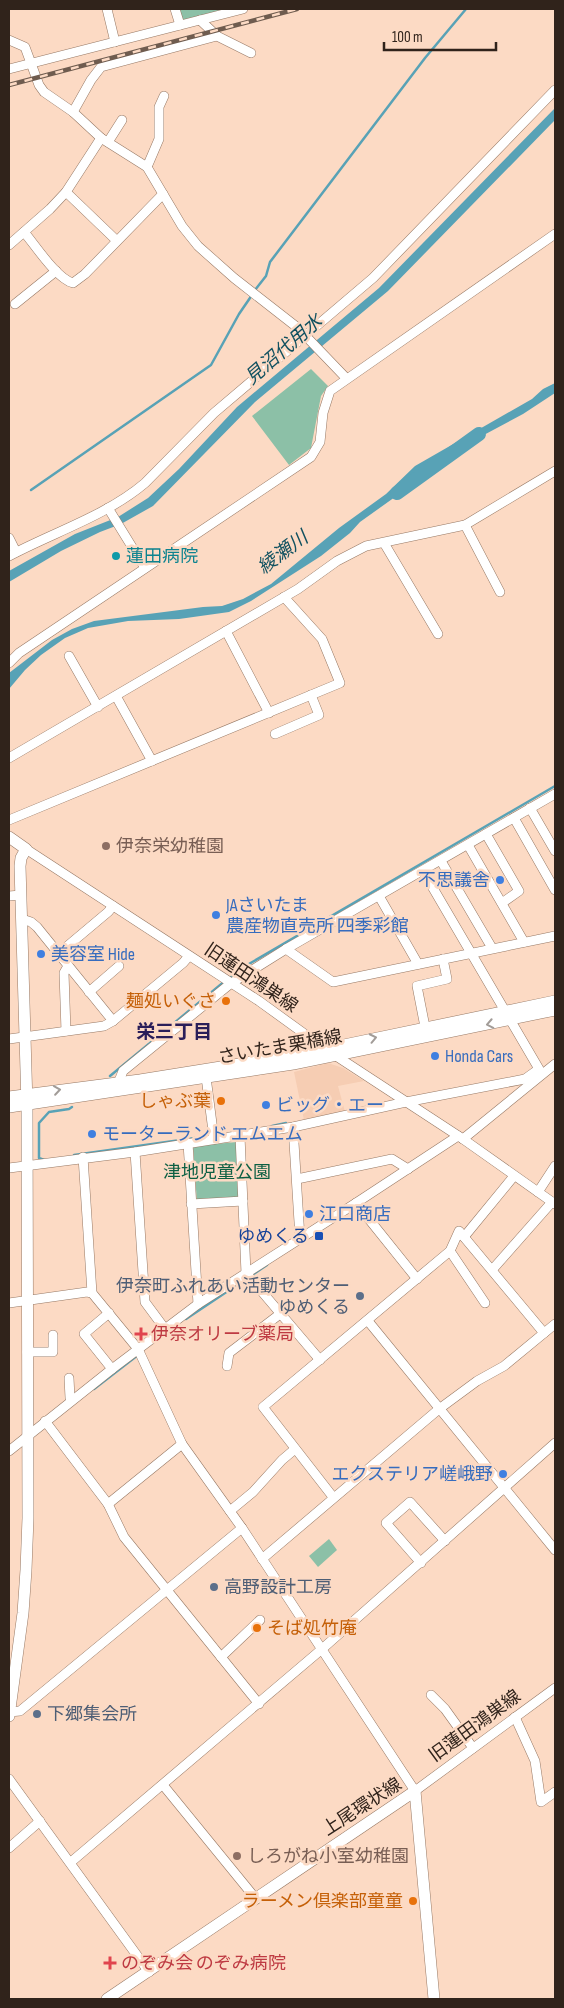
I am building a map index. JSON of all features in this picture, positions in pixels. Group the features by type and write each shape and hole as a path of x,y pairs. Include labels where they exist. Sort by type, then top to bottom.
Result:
{"main road":[{"path":"9,837 26,849 21,858 15,896 22,919 27,1100 28,1352 26,1570 9,1714"},
{"name":"さいたま栗橋線","path":"509,1016 555,1002"},
{"name":"さいたま栗橋線","path":"9,1107 27,1100 119,1082 426,1032 509,1016 555,1010"},
{"name":"さいたま栗橋線","path":"9,1097 27,1100 206,1077 336,1056 426,1032"},
{"name":"上尾環状線","path":"107,1999 415,1791 434,1999"}],"street":[{"path":"107,9 115,42"},
{"path":"175,9 180,25"},
{"path":"9,69 30,62 243,9"},
{"path":"200,20 217,36 251,53"},
{"path":"73,112 91,80 101,67 217,36"},
{"path":"9,40 25,47 39,85 44,92 73,112 104,140 147,167 182,226 198,246 308,338 346,378"},
{"path":"9,538 12,554 110,512 134,493 214,413 308,338 373,278 555,90"},
{"path":"147,167 159,139 159,107 164,96"},
{"path":"9,244 50,210 66,192 104,140 122,120"},
{"path":"66,192 116,240"},
{"path":"24,232 56,271 70,283 73,283 85,274 116,240 163,194"},
{"path":"9,663 19,653 311,456 320,442 323,412 330,391 346,378 468,296 555,234"},
{"path":"15,304 56,271"},
{"path":"9,758 284,597 337,561 366,546 464,525 555,471"},
{"path":"110,512 145,568"},
{"path":"464,525 500,592"},
{"path":"384,542 438,634"},
{"path":"9,820 340,683 322,639 284,597"},
{"path":"226,631 269,713"},
{"path":"68,656 98,707"},
{"path":"275,734 319,715 311,695"},
{"path":"116,696 152,761"},
{"path":"119,1082 123,1070 226,981 286,949 555,794"},
{"path":"530,808 555,851"},
{"path":"514,818 552,878 555,890"},
{"path":"486,834 519,891 502,903"},
{"path":"468,845 524,942"},
{"name":"旧蓮田鴻巣線","path":"26,849 259,1001 324,1048 460,1137 554,1203"},
{"path":"441,860 492,948"},
{"path":"9,1168 83,1157 135,1152 293,1127 535,1076 539,1069 423,871"},
{"path":"379,896 418,964"},
{"path":"58,954 108,912 112,906"},
{"path":"22,919 31,922 37,927 113,1021"},
{"path":"286,949 333,982 555,936"},
{"path":"9,1039 104,1026 113,1021 184,963 189,956"},
{"path":"426,1032 417,986 447,979 442,958"},
{"path":"66,1031 64,973 65,968 68,966"},
{"path":"89,992 119,966"},
{"path":"9,1451 72,1400 198,1304 300,1238 359,1207 408,1169 460,1137 535,1076 555,1064"},
{"path":"206,1077 214,1140"},
{"path":"293,1127 300,1238"},
{"path":"240,1136 246,1273 320,1360"},
{"path":"188,1143 198,1304"},
{"path":"135,1152 145,1302 165,1329"},
{"path":"83,1157 92,1293 138,1349 182,1444 242,1528 415,1791"},
{"path":"297,1179 392,1159 408,1169"},
{"path":"538,1192 555,1166"},
{"path":"464,1237 514,1176"},
{"path":"192,1204 243,1201"},
{"path":"492,1270 554,1203"},
{"path":"359,1207 417,1279"},
{"path":"333,1497 263,1407 450,1251 459,1231 544,1333"},
{"path":"450,1251 485,1303"},
{"path":"9,1303 87,1292 92,1293"},
{"path":"109,1313 84,1334 112,1369"},
{"path":"227,1366 229,1353 280,1314"},
{"path":"368,1321 555,1550"},
{"path":"262,1559 439,1409 477,1381 504,1366 555,1324"},
{"path":"28,1352 53,1352 53,1335"},
{"path":"69,1378 70,1398 72,1400"},
{"path":"45,1421 108,1504 124,1537 259,1704"},
{"path":"71,1862 322,1650 555,1442"},
{"path":"108,1504 182,1444"},
{"path":"230,1511 253,1492 295,1448"},
{"path":"421,1563 386,1523 410,1502 445,1541"},
{"path":"9,1714 20,1711 242,1528"},
{"path":"221,1657 260,1620"},
{"name":"旧蓮田鴻巣線","path":"415,1791 555,1688"},
{"path":"431,1695 445,1709 474,1748"},
{"path":"515,1717 535,1761 541,1802 555,1792"},
{"path":"9,1779 149,1972"},
{"path":"163,1785 256,1899"},
{"path":"9,1848 40,1821"}],"shaded area":[{"path":"328,1063 343,1068 364,1081 338,1086 345,1112 304,1120 294,1072"}],"green space":[{"path":"177,9 234,9 185,22 180,18"},
{"path":"311,369 328,386 321,396 311,448 289,465 252,416"},
{"name":"津地児童公園","path":"237,1142 241,1199 197,1203 193,1146"},
{"path":"329,1539 337,1550 318,1567 309,1556"}],"water":[{"path":"555,108 555,120 388,291 255,402 153,506 121,524 61,551 9,582 9,571 75,534 118,517 148,498 179,469 237,407 379,288"},
{"path":"555,383 555,393 523,414 433,464 395,497 360,522 350,533 321,556 251,601 229,612 179,619 128,621 88,628 65,638 41,655 9,689 9,673 52,640 72,629 94,621 222,606 243,599 271,584 339,528 386,494 415,466 532,399 543,389"}],"waterway":[{"path":"255,290 266,276 270,262 425,58 466,9"},
{"path":"31,490 211,365 239,314 252,295"},
{"name":"綾瀬川","path":"397,493 479,434"},
{"path":"230,978 242,968 555,786"},
{"path":"110,1076 225,981"},
{"path":"44,1160 39,1158 39,1123 49,1112 72,1107"},
{"path":"272,1126 286,1123"},
{"path":"74,1155 195,1138"},
{"path":"186,1319 267,1265"},
{"path":"94,1389 138,1355"}],"railway":[{"path":"9,85 297,9"}],"place":[{"name":"蓮田病院","path":"116,556"},
{"name":"伊奈栄幼稚園","path":"106,846"},
{"name":"不思議舎","path":"500,880"},
{"name":"JAさいたま 農産物直売所 四季彩館","path":"216,915"},
{"name":"美容室 Hide","path":"41,954"},
{"name":"麺処いぐさ","path":"226,1001"},
{"name":"Honda Cars","path":"435,1056"},
{"name":"しゃぶ葉","path":"221,1101"},
{"name":"ビッグ・エー","path":"266,1105"},
{"name":"モーターランド エムエム","path":"92,1134"},
{"name":"江口商店","path":"309,1214"},
{"name":"ゆめくる","path":"319,1236"},
{"name":"伊奈町ふれあい活動センター ゆめくる","path":"360,1296"},
{"name":"伊奈オリーブ薬局","path":"141,1334"},
{"name":"エクステリア嵯峨野","path":"503,1474"},
{"name":"高野設計工房","path":"214,1587"},
{"name":"そば処竹庵","path":"257,1628"},
{"name":"下郷集会所","path":"37,1714"},
{"name":"しろがね小室幼稚園","path":"237,1856"},
{"name":"ラーメン倶楽部童童","path":"413,1901"},
{"name":"のぞみ会 のぞみ病院","path":"110,1963"}],"district":[{"name":"栄三丁目","path":"174,1032"}],"water label":[{"name":"見沼代用水","path":"284,350"}]}
